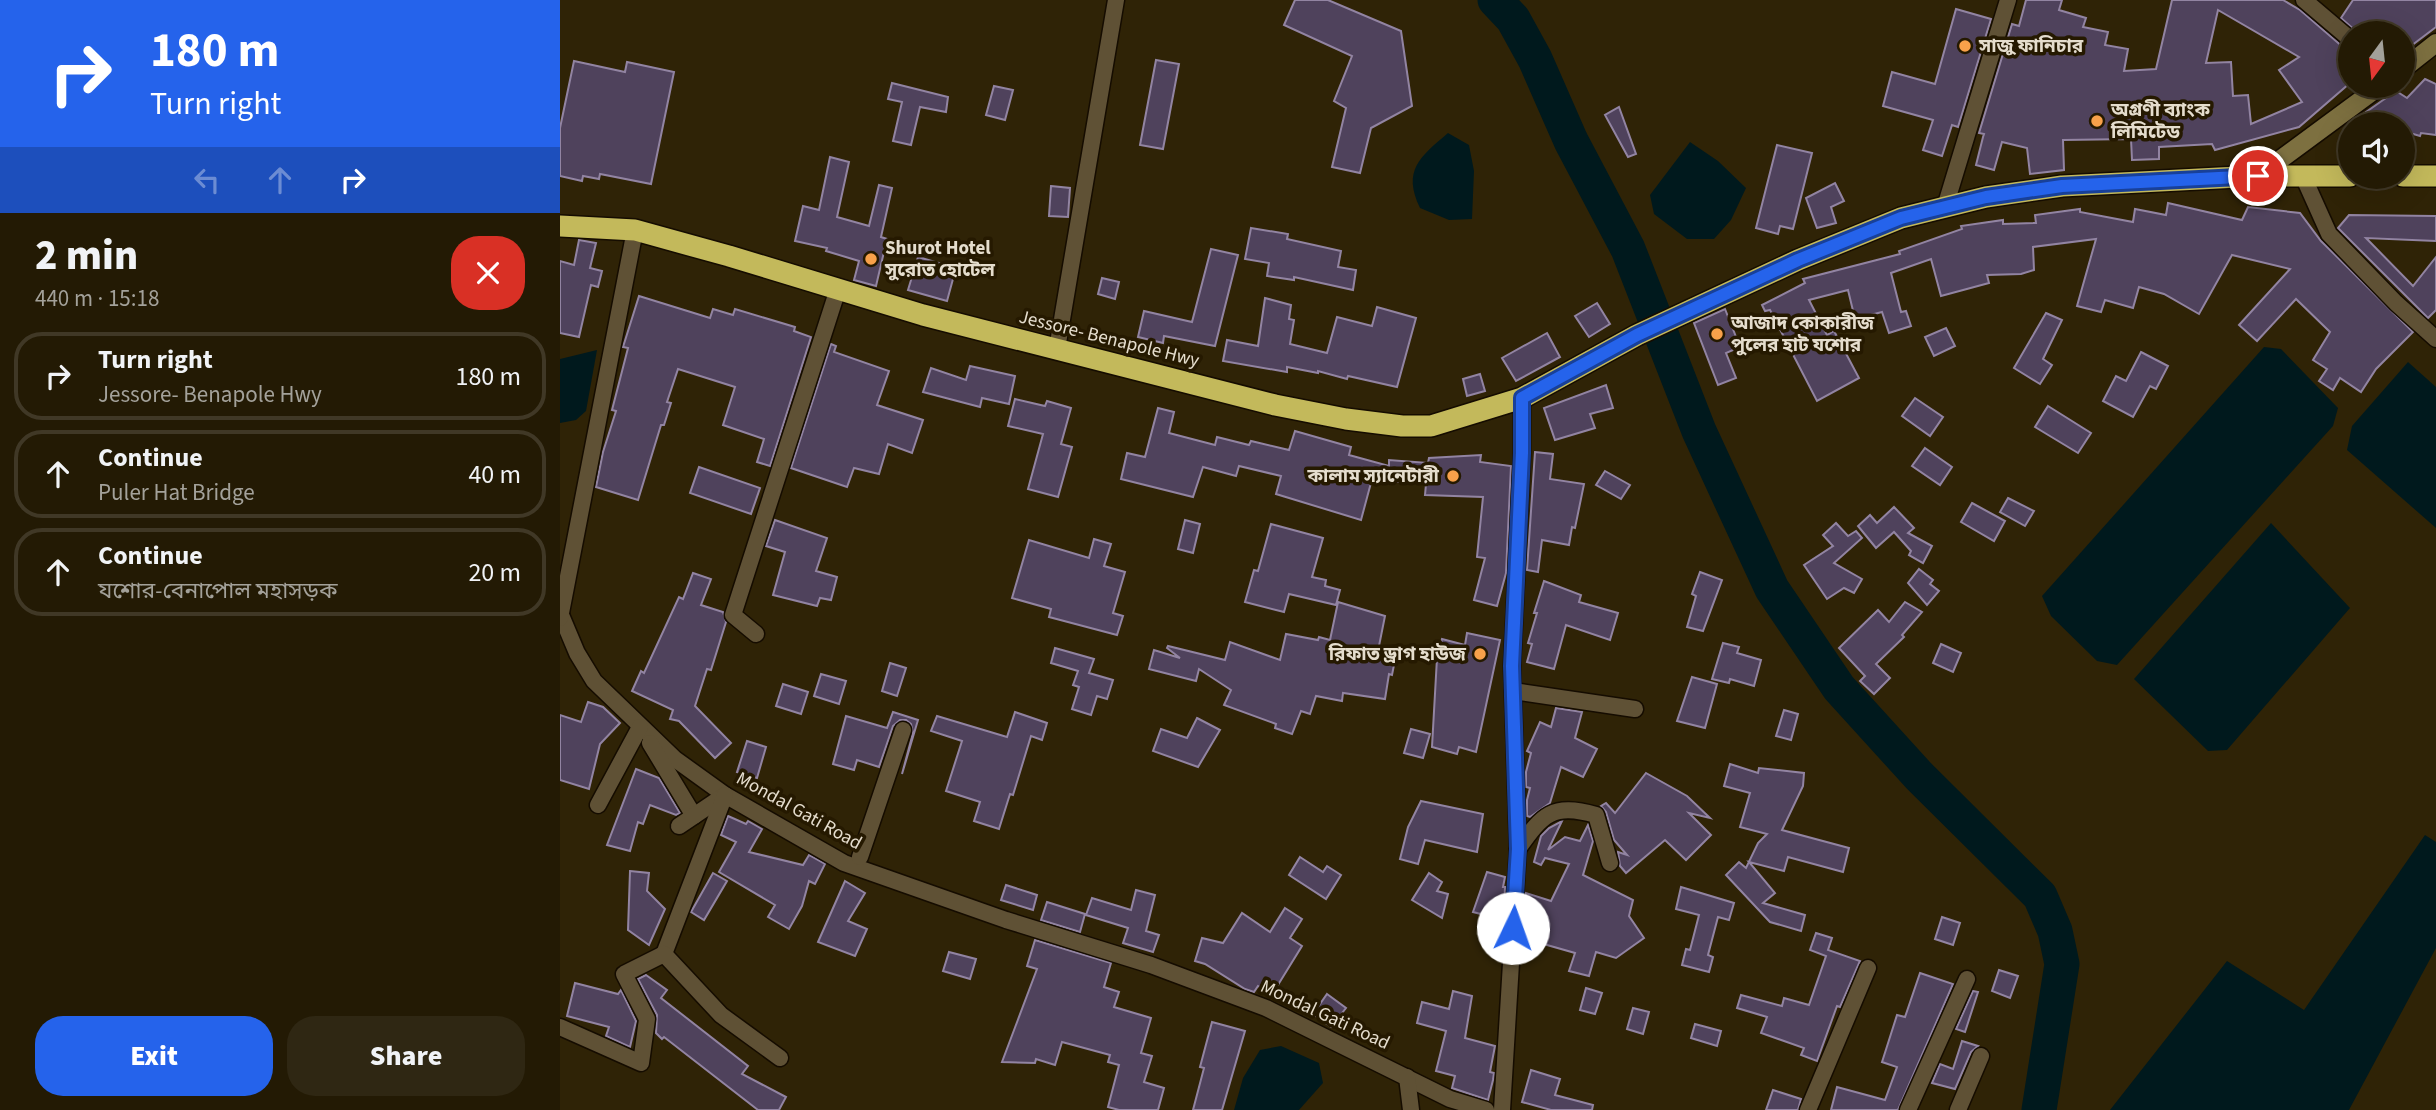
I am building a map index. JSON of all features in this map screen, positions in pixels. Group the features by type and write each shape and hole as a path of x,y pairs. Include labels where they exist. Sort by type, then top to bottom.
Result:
{"highway":[{"name":"Jessore- Benapole Hwy","path":"560,226 635,230 923,315 1275,405 1346,419 1402,426 1431,426 1522,398 1637,335 1798,260 1901,218 1986,197 2062,186 2258,176 2338,176"},
{"path":"2415,176 2436,176"}],"main road":[{"path":"2415,60 2436,43"},
{"path":"2258,176 2364,98"}],"street":[{"path":"1056,349 1116,0"},
{"path":"1945,207 2008,0"},
{"path":"2304,0 2338,29"},
{"path":"2304,176 2329,234 2396,303 2436,339"},
{"name":"Mondal Gati Road","path":"635,230 560,616 594,681 675,759 725,795 844,863 1006,920 1151,965 1241,998 1450,1099 1486,1110"},
{"path":"756,634 733,615 838,289"},
{"path":"1502,1110 1518,849 1513,691 1522,398"},
{"path":"1513,691 1635,709"},
{"path":"598,806 640,727"},
{"path":"640,727 694,816"},
{"path":"860,857 903,730"},
{"path":"679,826 725,795"},
{"path":"560,1027 641,1063 647,1019 624,974 664,954 725,795"},
{"path":"1518,849 1539,819 1570,808 1595,815 1610,863"},
{"path":"664,954 722,1015 780,1058"},
{"path":"1808,1110 1868,968"},
{"path":"1908,1110 1967,979"},
{"path":"1958,1110 1981,1056"},
{"path":"1407,1077 1411,1110"}],"water":[{"path":"1448,133 1469,145 1474,171 1472,219 1449,220 1420,208 1415,195 1413,184 1417,165"},
{"path":"1690,142 1718,161 1746,188 1731,220 1714,239 1687,239 1654,214 1650,195"},
{"path":"2264,347 2281,349 2338,408 2333,426 2117,665 2097,661 2051,616 2042,596"},
{"path":"597,350 586,411 576,420 560,423 560,359"},
{"path":"2408,362 2436,387 2436,528 2347,450 2352,426"},
{"path":"2271,523 2350,608 2227,750 2208,751 2134,679"},
{"path":"2425,835 2436,842 2436,948 2349,1110 2110,1110 2227,961 2304,1010"},
{"path":"1281,1046 1319,1063 1323,1083 1299,1110 1234,1110 1243,1078 1260,1050"}],"building":[{"path":"1295,0 1328,0 1401,31 1412,106 1371,128 1360,173 1332,167 1346,108 1334,101 1352,56 1284,25"},
{"path":"2026,0 2062,0 2059,10 2086,18 2083,27 2108,32 2105,45 2128,49 2124,71 2156,69 2172,0 2283,0 2300,10 2338,43 2338,93 2299,127 2215,150 2212,144 2159,147 2159,159 2132,160 2131,139 2063,140 2064,170 2030,174 2027,148 2002,142 1994,170 1976,165 1984,134 1979,133 2012,24 2019,26","holes":["2218,10 2299,57 2279,70 2302,102 2251,124 2248,95 2233,96 2231,62 2206,63"]},
{"path":"2353,0 2436,0 2436,27 2415,43 2415,21 2344,21 2341,18"},
{"name":"সাজু ফানিচার","path":"1956,9 1991,19 1958,127 1952,125 1942,156 1923,150 1933,120 1883,106 1892,72 1935,84"},
{"path":"1156,60 1179,64 1163,149 1140,145"},
{"path":"574,61 625,72 627,62 674,72 651,184 600,174 599,179 583,176 582,181 560,176 560,128"},
{"path":"2425,79 2436,84 2436,135 2415,135 2415,112 2366,112 2386,98 2415,98 2415,90"},
{"path":"892,83 948,97 946,112 920,107 911,145 893,141 902,102 888,99"},
{"path":"994,86 1013,90 1005,120 986,115"},
{"path":"1619,107 1636,154 1628,157 1605,115"},
{"path":"1777,145 1812,153 1793,229 1780,226 1778,234 1756,228"},
{"path":"830,157 849,162 837,217 869,226 879,185 892,188 881,237 887,239 876,286 854,280 859,261 826,251 827,248 795,241 803,206 819,210"},
{"path":"1835,183 1844,201 1831,207 1836,223 1817,228 1806,198"},
{"path":"1051,186 1070,188 1068,217 1049,216"},
{"path":"2168,203 2242,220 2248,207 2300,213 2321,241 2413,332 2376,369 2361,392 2340,378 2333,390 2319,381 2327,369 2313,360 2330,332 2296,299 2257,341 2239,325 2290,269 2232,255 2199,314 2164,294 2139,287 2133,308 2105,300 2101,312 2077,306 2096,239 2033,247 2034,270 2021,274 1987,275 1989,283 1941,296 1931,259 1891,273 1901,312 1906,311 1911,326 1889,333 1882,312 1855,319 1848,290 1809,300 1827,335 1834,331 1859,378 1817,401 1770,310 1765,311 1762,305 1805,283 1803,279 1900,254 1899,251 1962,229 1961,226 2003,220 2003,224 2036,223 2035,215 2080,209 2080,212 2133,222 2135,209 2166,215"},
{"path":"2349,215 2436,216 2436,241 2366,238 2413,286 2436,257 2436,310 2428,318 2338,228"},
{"path":"1251,228 1288,234 1287,239 1341,251 1338,267 1356,270 1353,290 1294,277 1294,280 1267,276 1269,263 1245,259"},
{"path":"579,240 596,243 590,268 602,271 598,287 591,285 579,337 560,333 560,261 574,265"},
{"path":"1211,249 1238,255 1215,346 1164,336 1163,343 1138,337 1144,311 1192,322"},
{"path":"918,257 956,268 947,301 908,290"},
{"path":"1102,278 1119,282 1115,299 1098,294"},
{"path":"639,296 710,318 713,309 733,315 735,309 795,327 794,331 811,337 770,466 757,462 764,439 723,425 735,387 678,369 667,402 671,403 664,425 661,425 638,500 596,487 603,452 616,411 612,410 628,348 623,347"},
{"path":"1265,298 1291,305 1289,319 1294,320 1290,344 1327,353 1337,317 1372,326 1377,307 1416,318 1397,387 1318,371 1287,367 1287,372 1223,361 1227,340 1258,346"},
{"path":"1597,303 1610,324 1589,337 1575,316"},
{"name":"আজাদ কোকারীজ পুলের হাট যশোর","path":"1725,309 1740,347 1726,353 1736,378 1718,385 1694,323"},
{"path":"2046,313 2062,320 2043,359 2052,365 2040,384 2014,368"},
{"path":"1946,328 1955,346 1934,356 1925,337"},
{"path":"1547,333 1560,357 1516,381 1502,358"},
{"path":"831,344 836,346 834,352 889,371 877,405 923,420 912,453 888,444 879,474 854,468 847,487 791,468"},
{"path":"2141,352 2168,366 2156,389 2150,386 2133,417 2103,401 2116,376 2126,381"},
{"path":"970,366 1015,376 1009,404 982,398 980,407 923,392 931,368 966,380"},
{"path":"1480,374 1485,391 1467,396 1463,379"},
{"path":"1606,385 1613,408 1590,414 1595,428 1555,440 1544,408"},
{"path":"1915,398 1943,417 1930,436 1902,416"},
{"path":"1015,399 1045,406 1047,401 1071,408 1061,444 1072,447 1058,497 1028,489 1043,434 1008,426"},
{"path":"2048,406 2091,433 2078,453 2035,427"},
{"path":"1158,408 1174,412 1169,433 1215,445 1217,437 1249,445 1251,441 1289,450 1295,431 1351,447 1349,455 1389,466 1389,460 1428,463 1429,458 1481,455 1480,462 1511,466 1506,573 1497,606 1474,600 1485,558 1477,557 1483,497 1425,495 1426,484 1372,479 1361,520 1276,494 1281,476 1239,466 1236,476 1203,467 1193,497 1121,479 1127,453 1145,457"},
{"path":"1925,448 1952,467 1940,485 1912,466"},
{"path":"1535,452 1553,454 1550,479 1584,484 1569,545 1542,540 1538,572 1527,570"},
{"path":"699,467 760,488 751,514 690,493"},
{"path":"1605,471 1630,485 1621,499 1596,485"},
{"path":"2008,498 2034,511 2025,526 2000,512"},
{"path":"1972,503 2005,521 1994,541 1961,522"},
{"path":"1894,507 1914,528 1908,533 1932,546 1923,563 1909,555 1911,551 1894,532 1876,548 1858,526 1870,515 1877,523"},
{"path":"775,520 827,538 816,571 837,577 831,600 820,598 817,606 773,595 785,552 766,546"},
{"path":"1185,520 1200,524 1193,553 1178,549"},
{"path":"1836,523 1848,536 1856,531 1862,538 1834,563 1862,579 1854,593 1844,588 1827,599 1804,565 1833,546 1823,535"},
{"path":"1271,524 1323,538 1312,577 1326,580 1325,586 1340,590 1336,605 1289,594 1284,612 1245,602 1254,570 1258,571"},
{"path":"1094,539 1111,544 1104,566 1125,572 1113,613 1123,616 1117,635 1049,617 1051,609 1012,598 1029,540 1089,558"},
{"path":"1919,569 1933,580 1930,584 1939,591 1927,605 1908,583"},
{"path":"1700,572 1722,580 1703,631 1687,627 1696,596 1692,594"},
{"path":"693,573 711,579 701,605 723,612 726,622 711,670 707,669 695,706 731,743 715,758 679,721 670,719 673,710 632,691 641,671 644,673 679,597 683,599"},
{"path":"1544,581 1581,595 1579,602 1618,613 1610,640 1566,625 1554,669 1527,662 1532,644 1528,643 1537,613 1534,613"},
{"path":"1338,602 1385,616 1379,646 1397,650 1385,699 1343,693 1342,701 1316,696 1310,714 1301,711 1292,734 1275,728 1276,724 1224,705 1231,690 1199,669 1196,681 1149,669 1154,650 1180,658 1167,648 1168,646 1225,660 1230,642 1280,660 1286,634 1330,640"},
{"path":"1905,602 1922,612 1902,635 1904,637 1876,664 1890,678 1874,694 1860,681 1865,676 1839,648 1878,610 1889,622"},
{"path":"1467,633 1500,640 1476,752 1459,747 1457,754 1432,747 1437,658 1442,639 1465,645"},
{"path":"1723,643 1739,647 1737,653 1761,660 1754,686 1730,679 1729,683 1712,679"},
{"path":"1941,644 1961,653 1953,672 1933,663"},
{"path":"1055,648 1094,659 1089,673 1113,680 1107,699 1097,696 1091,715 1072,709 1079,687 1073,685 1078,671 1051,663"},
{"path":"890,663 906,668 897,696 882,691"},
{"path":"821,674 846,681 839,704 814,696"},
{"path":"1692,677 1717,684 1705,728 1677,721"},
{"path":"783,684 808,692 801,714 776,706"},
{"path":"588,702 603,707 620,723 600,744 589,789 560,780 560,715 581,722"},
{"path":"1556,708 1582,712 1575,738 1597,749 1583,777 1561,767 1550,803 1530,817 1527,816 1530,788 1526,787 1526,772 1531,753 1527,751 1540,722 1551,727"},
{"path":"1784,710 1798,714 1791,740 1776,736"},
{"path":"893,712 918,720 902,774 913,733 911,724 906,720 900,720 893,726 879,767 857,760 854,770 833,764 846,716 887,728"},
{"path":"1015,712 1047,723 1042,740 1031,736 1013,795 1010,794 999,829 974,821 980,802 946,791 962,741 931,731 937,716 1007,737"},
{"path":"1197,718 1220,730 1198,767 1153,751 1161,729 1187,738"},
{"path":"1411,729 1430,734 1423,758 1404,753"},
{"path":"747,741 766,747 757,778 737,772"},
{"path":"1730,764 1758,773 1759,768 1804,773 1803,786 1782,830 1849,848 1843,872 1788,857 1784,871 1749,862 1775,893 1763,903 1805,915 1801,931 1770,922 1726,875 1739,862 1746,868 1758,843 1767,834 1740,827 1750,793 1724,786"},
{"path":"636,769 659,778 680,813 676,815 650,805 643,824 638,822 630,851 607,845"},
{"path":"1646,773 1687,796 1710,818 1689,813 1711,835 1686,860 1665,840 1626,873 1620,866 1618,852 1627,855 1614,840 1606,812 1601,806 1606,803 1615,813"},
{"path":"1421,801 1483,814 1477,852 1425,840 1418,864 1400,859 1408,827"},
{"path":"728,816 746,824 748,821 762,829 749,852 803,865 809,855 825,864 815,884 809,881 802,906 789,929 768,917 775,905 719,872 736,842 721,835"},
{"path":"1562,821 1548,850 1565,837 1580,841 1588,825 1593,841 1583,875 1633,900 1629,916 1644,938 1616,958 1596,952 1589,976 1569,971 1575,953 1540,943 1546,922 1524,916 1526,893 1551,901 1569,864 1545,858 1541,865 1534,862 1541,836"},
{"path":"1300,857 1323,872 1327,866 1341,875 1326,899 1289,875"},
{"path":"630,871 649,873 647,891 665,909 649,945 628,930"},
{"path":"1487,872 1505,877 1504,910 1500,919 1473,912"},
{"path":"713,873 727,881 704,920 691,912"},
{"path":"1429,873 1442,882 1437,891 1448,894 1442,918 1412,900"},
{"path":"845,881 865,893 848,921 867,929 855,956 818,942"},
{"path":"1006,885 1037,895 1033,910 1001,900"},
{"path":"1681,887 1734,903 1729,920 1718,917 1708,955 1713,957 1709,972 1682,965 1686,949 1690,950 1699,915 1676,909"},
{"path":"1136,890 1155,895 1146,931 1159,935 1153,952 1123,943 1128,928 1086,915 1092,898 1131,910"},
{"path":"1047,902 1085,914 1080,932 1041,920"},
{"path":"1285,908 1302,919 1290,938 1302,946 1273,993 1258,986 1254,992 1245,989 1205,964 1195,961 1202,938 1223,943 1242,913 1270,932"},
{"path":"1942,917 1960,923 1953,945 1935,939"},
{"path":"1816,933 1832,938 1828,950 1860,961 1840,1007 1837,1006 1817,1061 1801,1055 1804,1048 1761,1033 1767,1017 1737,1008 1741,995 1782,1006 1784,998 1809,1005 1826,956 1810,950"},
{"path":"1035,940 1111,963 1104,987 1119,992 1114,1007 1151,1018 1141,1053 1152,1056 1144,1082 1164,1088 1158,1110 1119,1110 1108,1107 1119,1065 1108,1062 1110,1055 1062,1042 1055,1065 1036,1059 1035,1063 1002,1062 1037,969 1027,966"},
{"path":"949,952 976,959 970,979 943,971"},
{"path":"1999,970 2018,976 2010,998 1992,991"},
{"path":"1920,973 1953,984 1898,1110 1831,1110 1837,1087 1885,1100 1897,1067 1882,1062 1897,1015 1905,1017"},
{"path":"646,975 667,990 661,998 748,1066 742,1074 786,1097 779,1110 758,1110 656,1033 657,1015 638,979"},
{"path":"575,983 618,994 621,990 636,1021 630,1047 606,1036 609,1027 567,1016"},
{"path":"1586,988 1602,993 1595,1014 1580,1010"},
{"path":"1453,991 1472,996 1465,1038 1495,1046 1490,1072 1494,1073 1488,1100 1452,1088 1455,1076 1436,1071 1446,1031 1417,1023 1422,1002 1449,1009"},
{"path":"1973,991 1978,992 1965,1032 1956,1029"},
{"path":"1327,994 1346,1008 1331,1027 1313,1014"},
{"path":"1633,1008 1649,1012 1643,1034 1627,1029"},
{"path":"1212,1022 1245,1031 1222,1110 1193,1110 1204,1068 1200,1067"},
{"path":"1695,1024 1721,1031 1717,1046 1691,1038"},
{"path":"1962,1041 1978,1046 1971,1052 1955,1089 1932,1083 1940,1064 1953,1069"},
{"path":"1531,1070 1560,1079 1555,1095 1593,1105 1592,1110 1551,1110 1522,1102"},
{"path":"1773,1090 1801,1099 1798,1110 1766,1110"}],"waterway":[{"path":"1495,0 1513,19 1535,59 1571,141 1628,249 1699,431 1772,589 1839,688 1919,776 2040,896 2055,931 2062,964 2039,1110"}],"place":[{"name":"সাজু ফানিচার","path":"1965,46"},
{"name":"অগ্রণী ব্যাংক লিমিটেড","path":"2097,121"},
{"name":"Shurot Hotel সুরোত হোটেল","path":"871,259"},
{"name":"আজাদ কোকারীজ পুলের হাট যশোর","path":"1717,334"},
{"name":"কালাম স্যানেটারী","path":"1453,476"},
{"name":"রিফাত ড্রাগ হাউজ","path":"1480,654"}],"route":[{"path":"1513,928 1518,849 1512,666 1522,398 1637,335 1798,260 1901,218 1986,197 2062,186 2258,176"}]}
